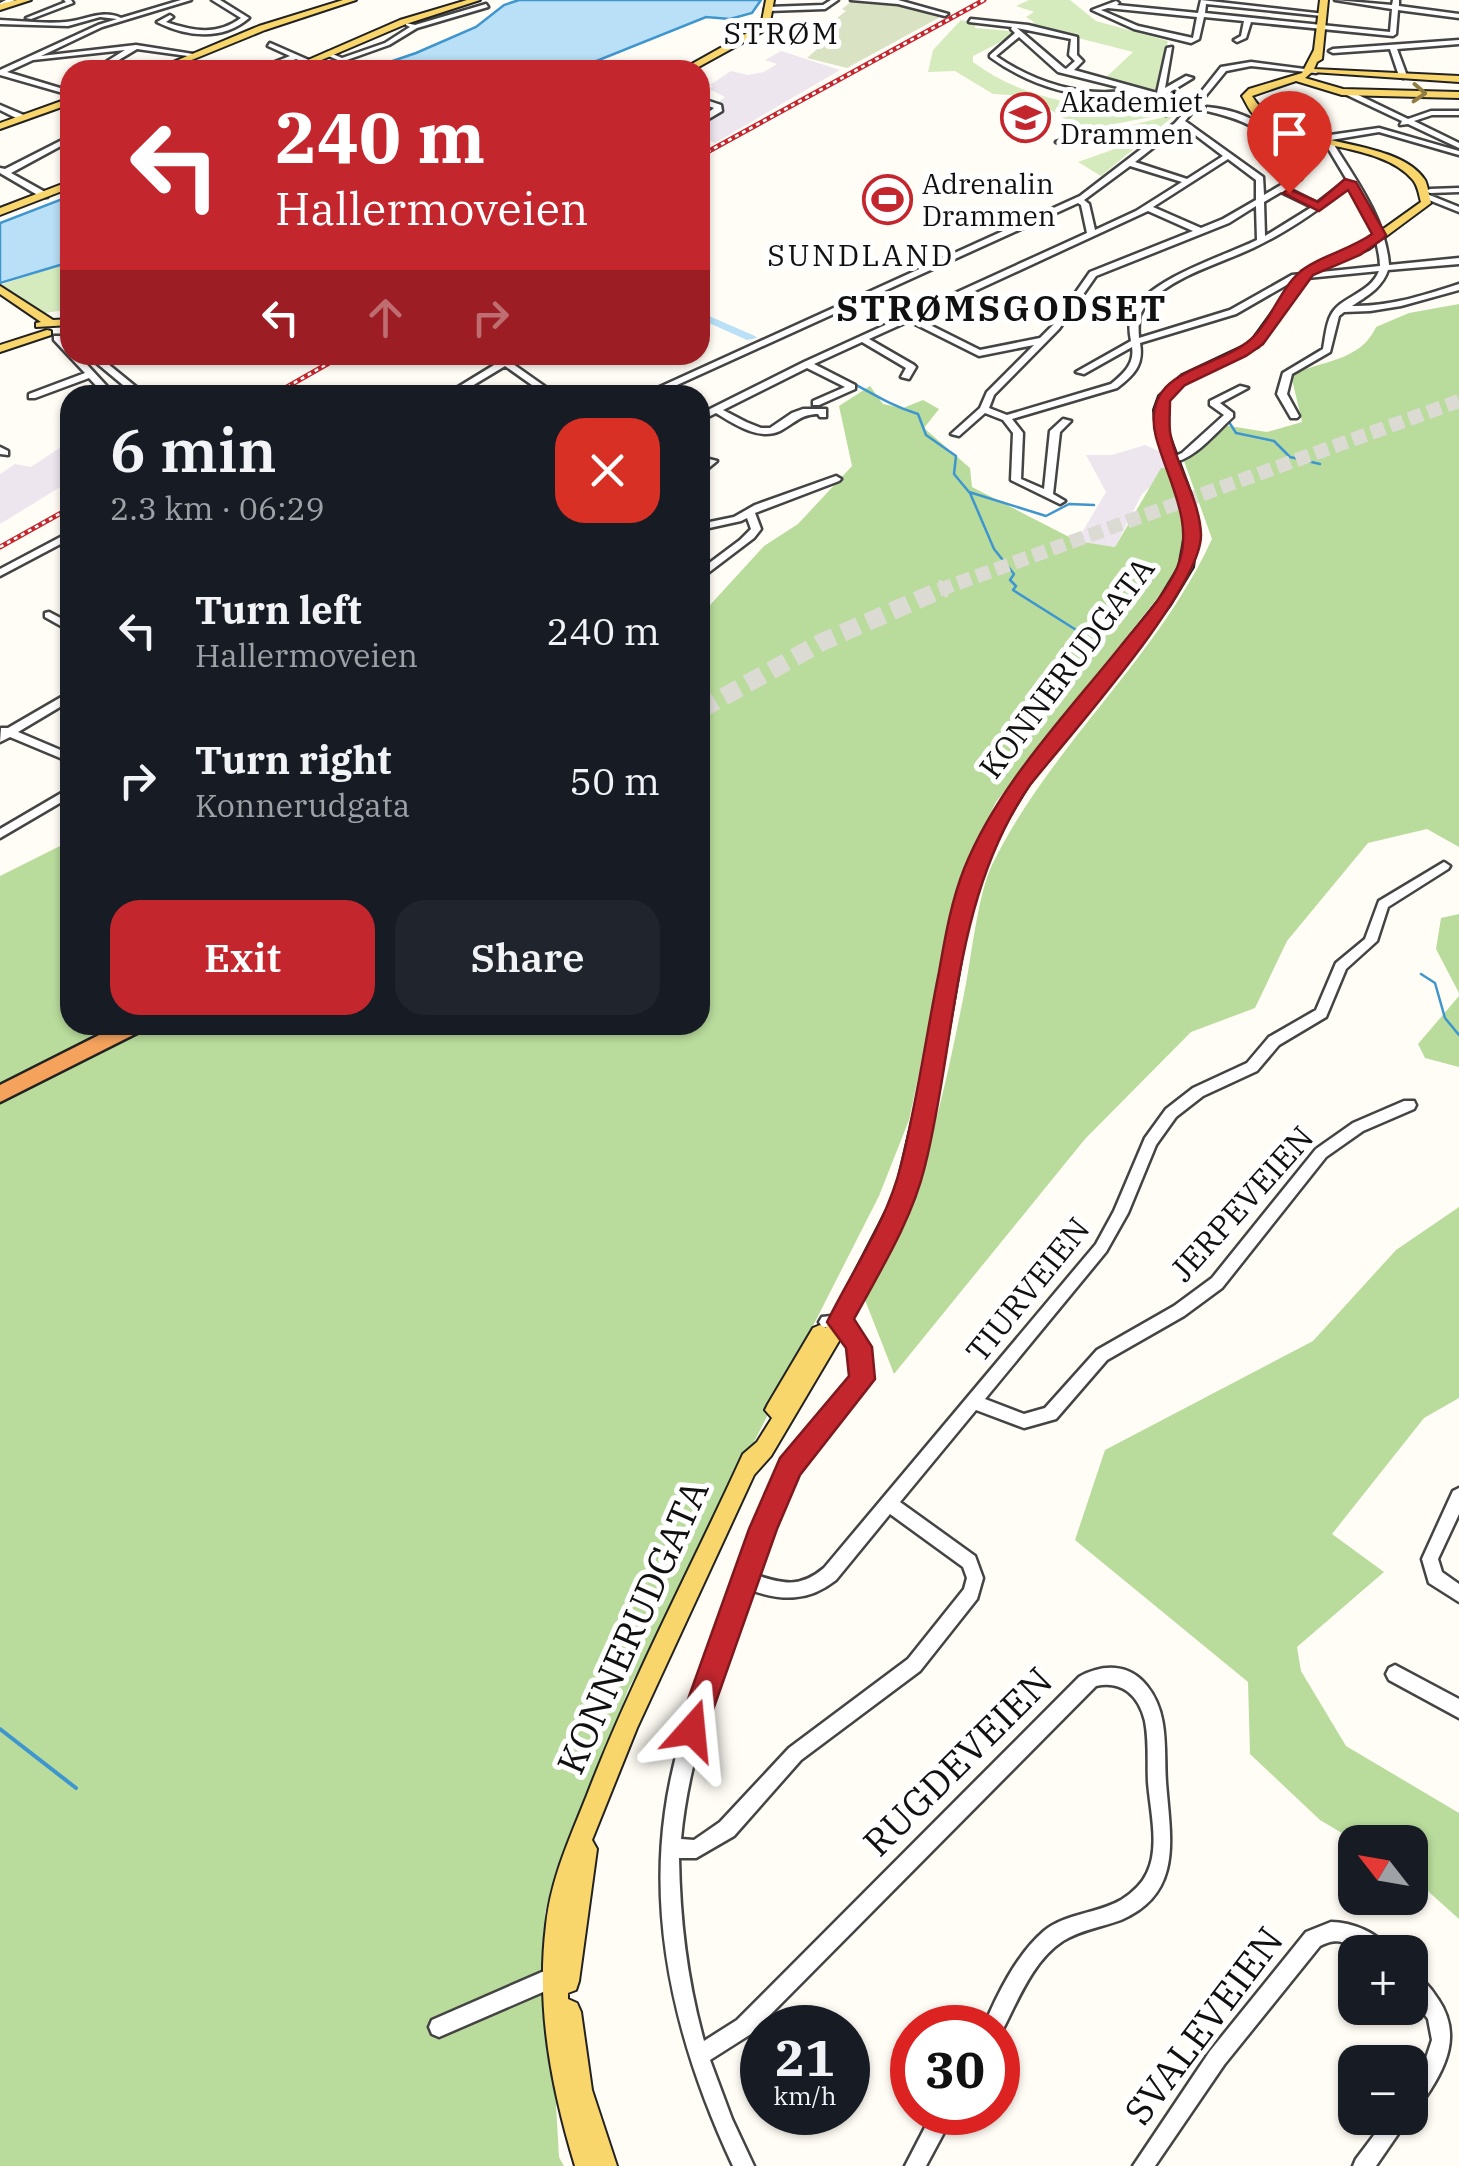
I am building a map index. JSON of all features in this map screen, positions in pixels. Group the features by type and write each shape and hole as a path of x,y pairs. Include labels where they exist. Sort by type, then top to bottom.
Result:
{"highway":[{"path":"0,1091 107,1035"},
{"path":"0,1091 115,1035"}],"main road":[{"path":"0,6 27,0"},
{"path":"180,60 259,26 338,0"},
{"path":"177,60 352,0"},
{"path":"310,60 403,22 476,0"},
{"path":"1307,75 1318,48 1324,0"},
{"path":"704,60 760,30 769,5"},
{"path":"1307,75 1350,92 1459,95"},
{"path":"1426,193 1419,181 1392,162 1326,138 1281,130 1261,118 1247,102 1247,95 1258,88 1307,75 1459,80"},
{"path":"0,128 60,106"},
{"path":"0,128 60,107"},
{"path":"0,212 60,188"},
{"name":"KONNERUDGATA","path":"588,2166 564,2079 564,1889 638,1696 785,1390 833,1326 894,1217 912,1169 963,903 984,847 1023,781 1166,602 1186,567 1192,529 1160,417 1168,392 1186,378 1254,344 1303,276 1365,247 1377,233 1420,210 1426,193"},
{"path":"0,289 56,328"},
{"path":"0,349 56,328"},
{"name":"KONNERUDGATA","path":"561,1979 576,2078 604,2166"}],"street":[{"path":"0,6 12,0"},
{"path":"21,23 69,6 68,0"},
{"path":"1,73 120,18 188,0"},
{"path":"170,17 160,22 209,36 233,28 246,18 214,0"},
{"path":"769,5 825,6 835,0"},
{"path":"854,0 894,1 946,11"},
{"path":"1126,0 1095,10 1136,28 1196,39 1204,1 1269,4 1322,14"},
{"path":"1338,0 1395,4 1459,16"},
{"path":"1266,22 1269,4"},
{"path":"1108,6 1393,34 1395,4"},
{"path":"328,54 342,60 387,44 416,27 486,6"},
{"path":"0,22 74,23 107,15 120,18"},
{"path":"1237,40 1244,37 1248,20"},
{"path":"970,21 1016,30 1028,27 1075,38 1073,57 1079,61 1069,70"},
{"path":"403,22 416,27"},
{"path":"1016,30 1054,65 1141,92"},
{"path":"1016,30 992,56 1019,73 1062,88 1101,94 1162,94 1189,78"},
{"path":"1333,51 1459,42"},
{"path":"387,44 399,48"},
{"path":"270,45 305,60"},
{"path":"119,60 136,47"},
{"path":"6,59 28,60 136,47 190,55"},
{"path":"1170,48 1162,94 1169,112 1184,118 1261,181 1319,207"},
{"path":"1394,48 1403,76"},
{"path":"285,60 296,56"},
{"path":"669,385 1079,201 1184,118 1224,69 1244,64 1285,68 1307,75"},
{"path":"1054,65 1086,78"},
{"path":"1,73 60,90"},
{"path":"52,88 60,85"},
{"path":"1350,92 1459,150"},
{"path":"1261,118 1282,102"},
{"path":"0,107 23,118"},
{"path":"956,434 984,409 990,394 1044,340 1093,274 1262,203 1298,177 1272,132 1210,108"},
{"path":"1294,416 1282,394 1286,378 1293,368 1327,350 1335,315 1375,285 1385,266 1377,233 1326,138 1379,130 1432,113 1459,113"},
{"path":"1379,130 1459,150"},
{"path":"1060,142 1094,132"},
{"path":"3,170 60,143"},
{"path":"710,414 808,364 1148,208 1230,155"},
{"path":"1130,163 1189,182"},
{"path":"3,170 44,195"},
{"path":"1261,181 1261,242"},
{"path":"1006,418 1114,386 1128,375 1138,357 1137,311 1152,295 1261,242 1319,207 1350,182"},
{"path":"1426,193 1459,190"},
{"path":"1426,193 1459,210"},
{"path":"1079,201 1085,204 1090,233"},
{"path":"1148,208 1200,231"},
{"path":"1248,248 1254,259"},
{"path":"1303,276 1459,261"},
{"name":"KONNERUDGATA","path":"1081,372 1135,342 1243,307 1303,276"},
{"path":"1342,307 1355,309 1459,287"},
{"path":"910,318 978,354 1044,340"},
{"path":"862,339 911,367 906,377"},
{"path":"808,364 852,386 816,403"},
{"path":"83,365 101,385"},
{"path":"104,365 129,385"},
{"path":"467,385 501,365"},
{"path":"507,365 537,385"},
{"path":"62,385 92,374"},
{"path":"32,396 60,386"},
{"path":"1172,461 1185,456 1230,416 1213,403 1243,388"},
{"path":"984,409 1006,418 1018,433 1016,480 1060,501"},
{"path":"718,410 764,434 776,432 809,410 823,411 823,415"},
{"path":"1048,495 1055,431 1066,421"},
{"path":"710,524 751,514 759,507 836,479"},
{"path":"710,565 752,536 756,529 751,514"},
{"path":"0,573 60,540"},
{"path":"49,615 60,622"},
{"path":"3,733 60,702"},
{"path":"3,733 60,754"},
{"path":"0,834 60,798"},
{"name":"TIURVEIEN","path":"746,1580 794,1593 815,1588 1101,1248 1121,1213 1150,1142 1170,1114 1198,1092 1252,1067 1274,1041 1321,1014 1342,966 1371,942 1384,904 1444,866"},
{"name":"JERPEVEIEN","path":"973,1402 1024,1422 1050,1414 1102,1356 1194,1302 1217,1282 1322,1153 1358,1127 1408,1105"},
{"path":"744,2166 721,2120 699,2056 677,1969 671,1848 678,1786 692,1730 790,1466 858,1386 862,1364 833,1326"},
{"path":"1459,1496 1430,1558 1435,1577 1459,1594"},
{"path":"671,1848 696,1848 727,1829 796,1754 914,1665 970,1593 975,1578 969,1562 890,1503"},
{"path":"1395,1674 1459,1709"},
{"name":"RUGDEVEIEN","path":"699,2056 744,2027 1085,1683 1101,1676 1122,1677 1142,1692 1152,1714 1162,1843 1158,1879 1132,1905 1066,1928 1050,1938 1029,1964 1006,2005"},
{"name":"SVALEVEIEN","path":"1143,2166 1217,2058 1314,1940 1323,1932 1341,1930 1350,1935"},
{"path":"438,2027 561,1979"},
{"path":"1428,2000 1436,2008 1444,2039 1428,2076"},
{"path":"915,2166 932,2135"},
{"path":"1363,2166 1386,2135"}],"shaded area":[{"path":"781,51 840,70 715,143 710,141 710,108 725,97 710,90 710,85 731,71 748,75 777,64 765,60"},
{"path":"1145,445 1163,453 1171,468 1142,494 1115,547 1077,541 1106,492 1086,455 1112,455"},
{"path":"60,448 60,487 0,524 0,474 15,464 31,467"}],"green space":[{"path":"1029,0 1070,0 1096,21 1168,41 1157,94 1102,81 1133,52 1031,26 1034,22 1026,17 1034,12 1016,6"},
{"path":"852,1 944,15 847,68 807,58 824,43 837,18 846,11 842,9"},
{"path":"961,20 975,23 975,28 1020,32 973,56 973,62 1015,86 1063,101 1113,107 1162,103 1162,110 1156,116 1083,130 1046,107 1010,95 993,94 955,71 928,72 933,50"},
{"path":"1176,114 1101,176 1078,162 1137,141 1131,136 1146,132 1136,125 1120,128"},
{"path":"60,265 60,311 40,314 0,285"},
{"path":"1459,304 1459,847 1427,829 1368,843 1287,941 1255,1008 1191,1032 1085,1139 894,1374 865,1300 900,1227 937,1116 987,878 1043,781 1163,624 1212,539 1184,461 1223,425 1267,432 1302,422 1291,375 1350,354 1376,327 1409,313"},
{"path":"870,386 883,404 903,408 923,400 939,409 924,428 970,468 972,487 1077,541 1115,547 1161,468 1171,468 1186,535 1174,577 996,802 969,857 909,1120 879,1196 628,1690 545,1912 559,2157 564,2166 0,2166 0,876 60,846 60,1035 710,1035 710,605 764,546 798,524 852,466 839,406"},
{"path":"1459,914 1459,993 1436,949 1441,918"},
{"path":"1459,996 1459,1067 1425,1058 1418,1044"},
{"path":"1459,1207 1459,1398 1424,1418 1332,1534 1384,1572 1297,1647 1301,1671 1346,1746 1459,1813 1459,1919 1428,1891 1428,1825 1338,1825 1338,1831 1320,1820 1250,1754 1248,1682 1075,1540 1105,1450 1313,1341 1396,1250"}],"water":[{"path":"519,0 761,0 752,13 730,19 706,17 599,60 396,60 476,27 504,5"},
{"path":"60,200 60,265 0,283 0,223"}],"waterway":[{"path":"710,320 751,338"},
{"path":"825,370 918,414 926,435 956,456 954,474 969,492 1046,516 1069,504 1094,505"},
{"path":"1229,422 1236,433 1274,441 1290,457 1320,464"},
{"path":"970,493 994,549 1014,574 1010,580 1016,586 1013,590 1081,633 1084,645"},
{"path":"1421,974 1435,983 1445,1018 1459,1035"},
{"path":"0,1729 76,1788"}],"tunnel":[{"path":"939,590 1459,401"},
{"path":"710,704 822,642 945,588"}],"railway":[{"path":"710,151 984,0"},
{"path":"290,385 326,365"},
{"path":"0,547 60,514"}],"place":[{"name":"Akademiet Drammen","path":"1025,118"},
{"name":"Adrenalin Drammen","path":"887,200"}],"district":[{"name":"STRØM","path":"782,34"},
{"name":"SUNDLAND","path":"861,256"},
{"name":"STRØMSGODSET","path":"1002,309"}],"route":[{"path":"692,1730 763,1529 790,1466 862,1379 859,1347 850,1330 840,1322 883,1242 912,1169 963,903 973,871 1003,810 1023,781 1166,602 1186,567 1192,539 1191,520 1162,432 1161,405 1179,382 1258,341 1308,272 1355,252 1379,235 1350,182 1319,207 1289,193"}]}
